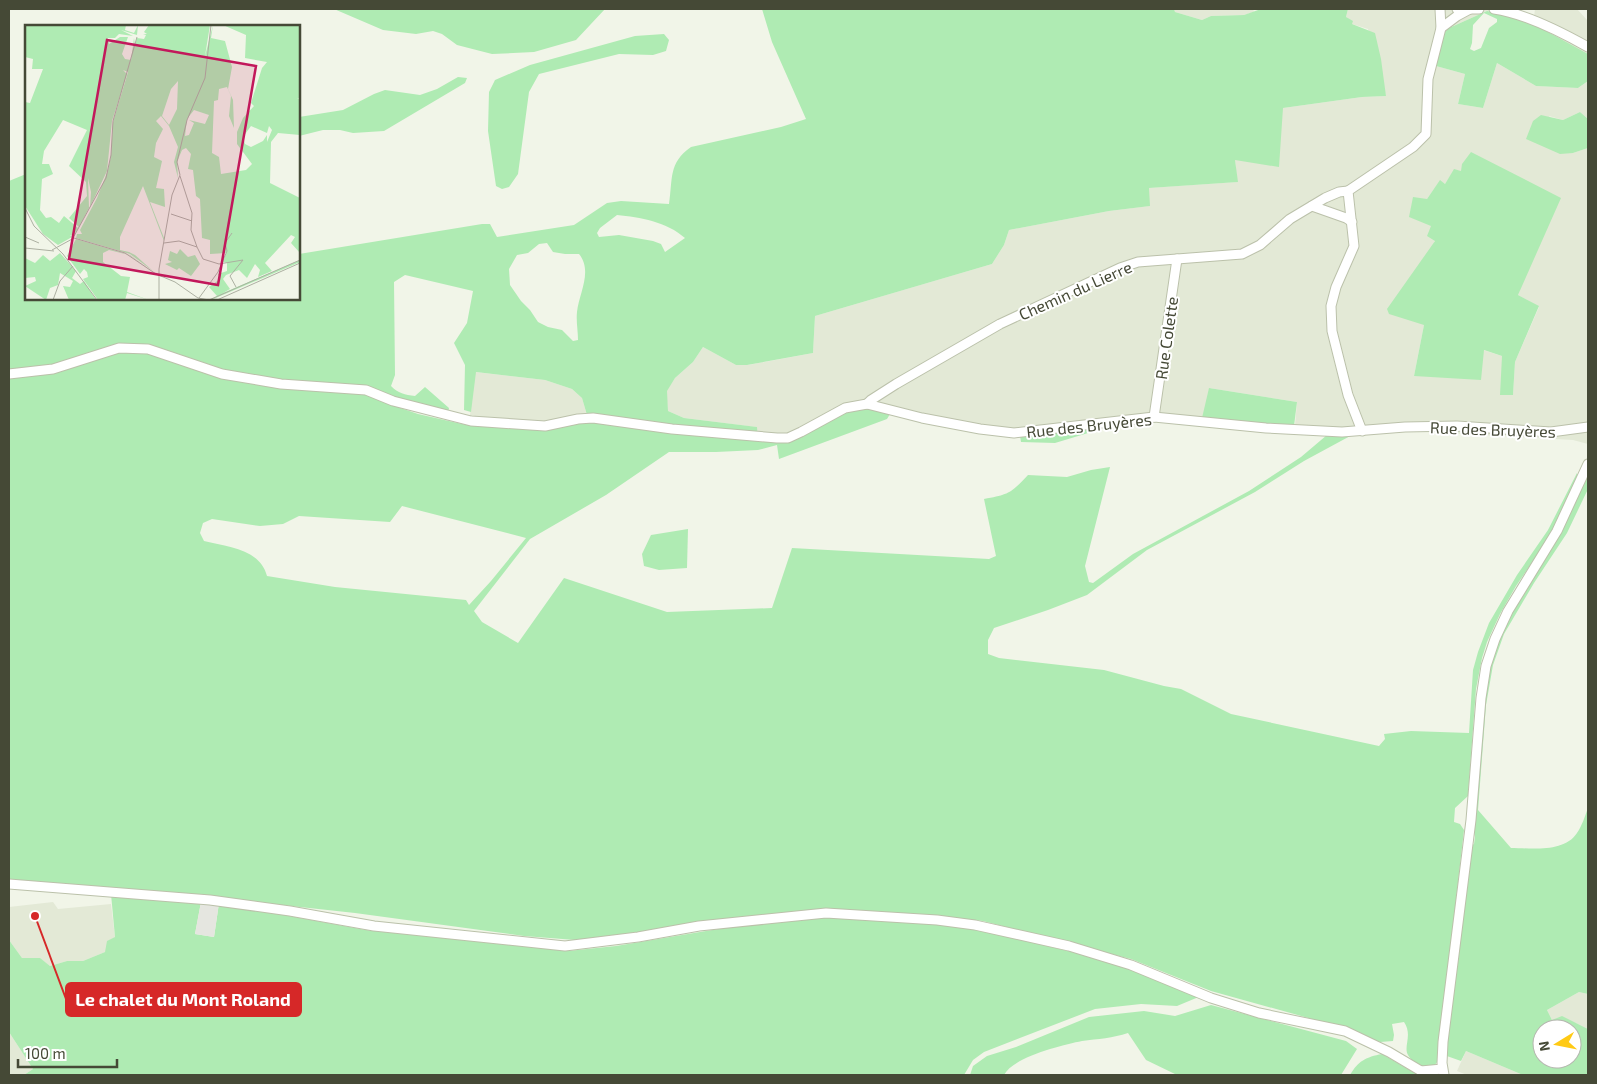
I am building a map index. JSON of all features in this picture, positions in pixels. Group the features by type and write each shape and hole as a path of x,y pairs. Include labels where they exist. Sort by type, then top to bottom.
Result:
{"street":[{"path":"1440,9 1441,28"},
{"path":"1457,9 1475,9"},
{"path":"1441,28 1457,16 1475,9"},
{"path":"1494,9 1531,20 1568,35 1588,47"},
{"name":"Chemin du Lierre","path":"867,404 870,400 896,384 1000,324 1120,268 1138,262 1242,254 1260,245 1290,219 1339,192 1348,191 1413,147 1426,134 1428,79 1441,28"},
{"path":"1348,191 1354,246 1330,306 1332,331 1348,395 1362,431"},
{"path":"1312,206 1352,222"},
{"name":"Rue Colette","path":"1154,417 1178,259"},
{"name":"Rue des Bruyères","path":"9,374 53,369 119,348 148,349 222,374 281,384 366,390 393,401 471,421 545,426 593,418 660,427 777,438 788,438 845,408 867,404 961,426 1014,433 1154,417 1266,428 1342,432 1405,427 1457,426 1551,432 1588,427"},
{"path":"9,884 210,900 290,911 374,926 565,946 638,937 699,926 808,914 937,920 975,925 1069,946 1131,965 1212,998 1258,1013 1345,1031 1389,1052 1423,1073 1443,1072 1443,1042 1471,820 1481,698 1486,666 1508,610 1557,531 1588,464"}],"shaded area":[{"path":"1174,9 1253,9 1254,12 1244,15 1211,16 1202,20 1175,12"},
{"path":"1348,9 1513,9 1534,17 1535,9 1577,9 1588,21 1588,54 1532,25 1496,12 1487,11 1449,28 1444,33 1436,66 1465,74 1458,104 1483,108 1497,63 1536,86 1578,88 1588,81 1588,119 1580,112 1563,120 1549,116 1573,153 1588,148 1588,444 1573,440 1410,431 1344,436 1162,420 1081,426 1053,433 1020,436 984,433 864,408 780,441 758,442 756,427 684,418 668,411 666,391 675,378 693,362 703,347 736,365 748,365 813,353 815,316 992,264 1004,245 1009,230 1109,211 1149,206 1148,188 1237,182 1235,160 1283,108 1362,97 1386,96 1368,29 1352,24 1346,17","holes":["1454,170 1461,171 1520,290 1518,295 1539,307 1515,362 1513,395 1502,356 1483,350 1414,376 1424,325 1435,240 1427,199 1440,181 1445,184","1209,388 1297,402 1295,426"]},
{"path":"475,372 545,380 572,389 582,398 587,415 549,429 502,428 469,424"},
{"path":"53,902 58,909 111,904 115,937 105,952 83,961 67,961 50,966 39,958 22,958 9,940 9,907"},
{"path":"201,902 219,903 214,937 195,934"},
{"path":"1579,992 1588,994 1588,1029 1582,1026 1582,1019 1552,1019 1547,1010"},
{"path":"9,1032 33,1069 24,1075 9,1075"},
{"path":"1466,1051 1523,1075 1467,1075 1457,1071"}],"green space":[{"path":"334,9 605,9 576,40 534,52 492,54 457,45 442,34 433,31 416,34 383,30"},
{"path":"762,9 1174,9 1175,12 1202,20 1211,16 1244,15 1261,9 1348,9 1346,17 1353,21 1352,24 1375,33 1386,96 1362,97 1283,108 1279,167 1235,160 1238,182 1149,188 1150,206 1109,211 1009,230 1004,245 992,264 815,316 813,353 747,365 736,365 703,347 693,362 675,378 667,391 668,411 684,418 757,427 758,442 780,441 849,410 864,408 890,414 887,419 779,459 777,445 758,450 669,452 606,495 530,539 474,611 482,622 518,643 564,578 667,612 772,608 792,548 989,559 996,556 984,499 1009,492 1028,475 1067,477 1110,467 1085,566 1089,582 1093,583 1133,554 1249,491 1301,457 1327,435 1352,435 1304,461 1255,492 1147,550 1087,595 994,628 988,640 988,654 999,658 1104,670 1181,689 1231,714 1379,746 1385,739 1384,734 1411,731 1469,733 1473,670 1489,623 1517,575 1548,530 1577,473 1577,484 1548,539 1516,586 1500,614 1482,658 1476,689 1468,796 1455,808 1454,822 1460,824 1464,830 1438,1061 1434,1066 1420,1067 1409,1056 1407,1052 1408,1032 1404,1022 1392,1024 1393,1041 1380,1042 1312,1019 1211,991 1131,959 983,921 921,914 816,910 575,940 524,936 355,913 217,898 9,881 9,375 66,363 9,371 9,181 25,174 25,300 300,300 300,254 482,224 490,224 497,237 574,225 607,203 621,201 669,204 675,165 678,159 691,147 781,127 806,119 772,42","holes":["617,215 662,224 685,238 665,252 661,244 653,241 619,235 599,237 597,233 600,228","547,243 553,252 579,254 583,261 585,275 577,312 578,340 573,341 562,330 548,327 538,322 510,285 509,269 517,255 528,253 539,244","405,275 473,291 467,323 454,343 465,365 464,410 471,412 476,372 545,380 572,389 582,398 587,415 549,429 502,428 462,424 418,414 386,403 448,413 449,408 425,387 415,396 402,393 391,386 395,375 394,282","402,506 526,538 469,605 466,600 335,587 267,576 258,560 242,551 204,541 200,533 203,523 212,519 260,526 283,524 299,516 390,522"]},
{"path":"1487,11 1514,17 1552,34 1588,54 1588,81 1578,88 1536,86 1497,63 1483,108 1458,104 1465,74 1436,66 1444,33 1449,28","holes":["1484,13 1497,19 1497,22 1489,28 1481,48 1474,51 1470,49 1473,25"]},
{"path":"664,34 669,40 666,51 653,55 619,54 539,74 529,92 518,174 509,187 502,189 496,186 488,131 489,92 495,80 530,65 635,36"},
{"path":"458,77 467,78 465,83 384,131 353,133 340,130 323,130 300,136 300,117 343,110 385,90 420,95 437,89"},
{"path":"1580,112 1588,119 1588,148 1573,153 1560,154 1526,139 1533,121 1541,115 1563,120"},
{"path":"1471,152 1561,198 1518,295 1539,306 1515,362 1513,395 1500,395 1502,356 1484,350 1481,380 1414,376 1424,325 1389,314 1387,309 1435,241 1427,236 1431,226 1409,217 1413,197 1427,199 1440,180 1445,184 1454,169 1461,171 1462,164"},
{"path":"1209,388 1297,402 1294,426 1202,418"},
{"path":"1095,425 1098,430 1055,443 1021,442 1020,436 1053,433 1081,426"},
{"path":"1588,471 1588,489 1567,533 1534,583 1504,634 1493,665 1486,705 1478,810 1511,848 1537,849 1556,847 1571,839 1582,824 1588,808 1588,994 1579,992 1547,1010 1552,1019 1532,1019 1532,1069 1582,1069 1582,1026 1588,1029 1588,1075 1523,1075 1466,1051 1461,1061 1444,1055 1469,847 1474,844 1475,837 1473,826 1483,691 1498,635 1560,532"},
{"path":"688,529 687,568 659,570 644,566 642,554 651,535"},
{"path":"111,894 201,902 195,934 214,937 219,903 366,930 568,951 616,946 742,925 820,917 928,923 973,928 1093,957 1140,971 1201,996 1177,1006 1141,1004 1095,1009 984,1052 973,1060 964,1075 24,1075 33,1069 9,1032 9,940 22,958 40,958 50,966 67,961 83,961 105,952 107,941 115,937"},
{"path":"1211,1005 1346,1041 1357,1049 1341,1075 1177,1075 1146,1060 1128,1033 1073,1043 1027,1057 1009,1069 1004,1075 970,1075 973,1066 987,1056 1016,1047 1089,1017 1144,1011 1175,1016"},
{"path":"1562,1016 1568,1019 1554,1019"},
{"path":"1382,1054 1418,1075 1350,1075 1363,1060"}],"place":[{"name":"Le chalet du Mont Roland","path":"35,916"}]}
